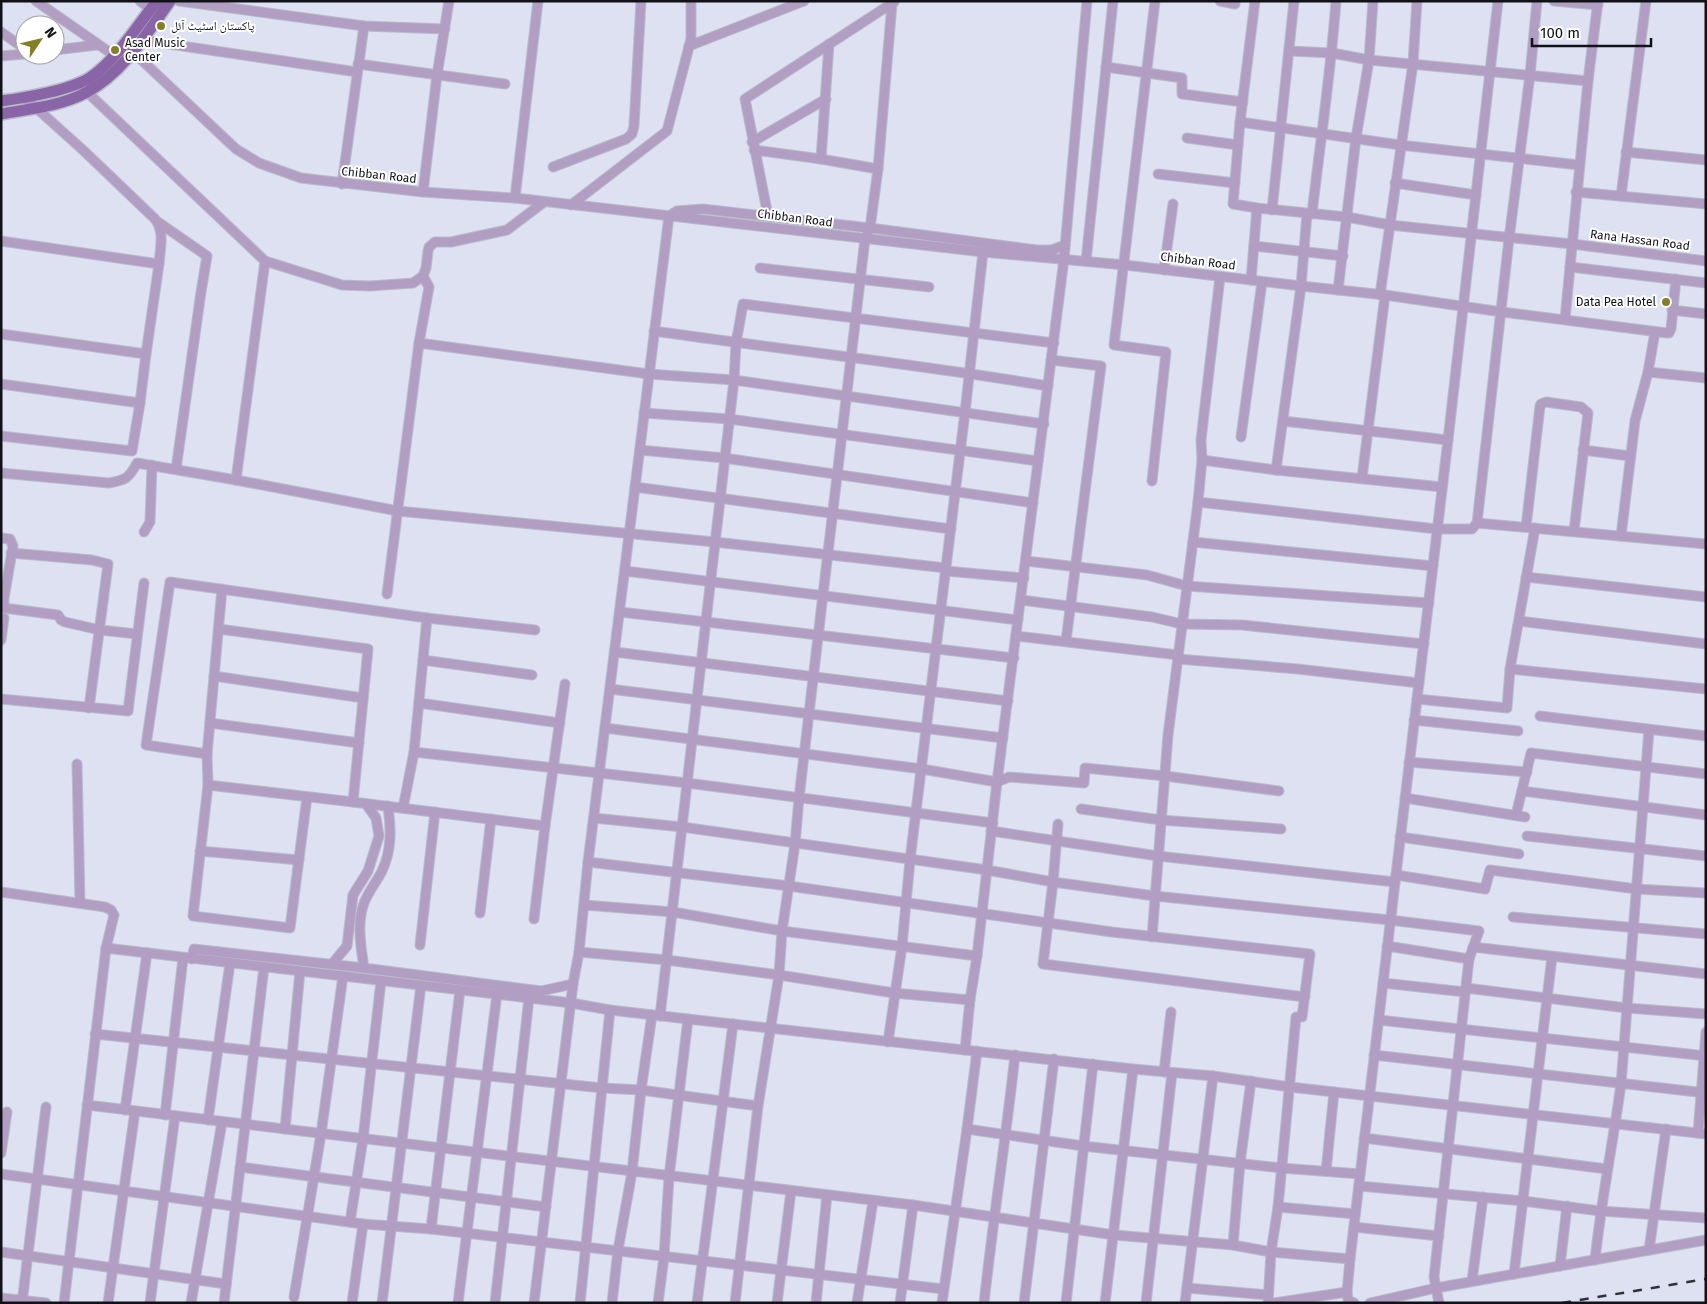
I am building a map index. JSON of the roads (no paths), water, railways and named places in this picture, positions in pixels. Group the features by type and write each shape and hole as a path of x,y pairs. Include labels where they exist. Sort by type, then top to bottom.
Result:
{"main road":[{"path":"1,114 36,108 87,92 114,72 142,40 170,1"},
{"path":"1,101 81,82 90,77 114,56 154,5"}],"street":[{"path":"36,1 48,5 97,45 114,56"},
{"path":"140,1 154,5"},
{"path":"179,1 364,26 445,29"},
{"path":"423,192 448,1"},
{"path":"515,198 538,1"},
{"path":"553,167 626,139 632,134 642,1"},
{"path":"571,205 667,131 691,40 691,1"},
{"path":"689,46 804,1"},
{"path":"965,1050 997,782 1064,259 1087,1"},
{"path":"1086,260 1113,1"},
{"path":"1152,481 1166,352 1114,345 1155,1"},
{"path":"1220,1 1235,4 1235,1"},
{"path":"1158,174 1235,183 1240,122 1255,1"},
{"path":"1272,210 1294,1"},
{"path":"1276,470 1332,53 1336,1"},
{"path":"1338,290 1356,138 1369,60 1373,1"},
{"path":"1362,478 1395,183 1413,63 1416,1"},
{"path":"1354,1303 1348,1300 1347,1292 1350,1258 1424,644 1498,1"},
{"path":"1198,502 1437,529 1472,529 1477,523 1521,158 1537,1"},
{"path":"1554,1 1598,3 1576,192 1565,319"},
{"path":"1621,196 1646,1"},
{"path":"768,216 745,99 894,3"},
{"path":"735,1303 758,1106 779,975 782,931 795,844 865,239 870,228 878,169 894,3"},
{"path":"342,184 364,26"},
{"path":"1,32 15,42"},
{"path":"142,40 357,68 437,75 505,84"},
{"path":"820,159 829,44"},
{"path":"65,49 97,45"},
{"path":"1289,50 1332,53 1369,60 1588,81"},
{"name":"Chibban Road","path":"132,51 236,149 259,163 302,178 423,192 515,198 983,252 1086,260 1382,295 1654,332"},
{"path":"1,56 15,55"},
{"path":"1106,67 1182,78 1182,94 1243,102"},
{"path":"87,92 265,261 342,285 370,286 412,283 423,276 431,244 439,241 451,242 507,230 544,202"},
{"path":"24,97 84,150 158,222 207,256 200,292 176,469"},
{"path":"753,146 826,100"},
{"path":"1240,122 1400,145 1579,164"},
{"path":"1187,138 1238,145"},
{"path":"753,146 878,169"},
{"path":"1626,152 1706,160"},
{"name":"Rana Hassan Road","path":"1235,183 1233,204 1257,208 1347,217 1390,225 1572,244 1706,261"},
{"path":"1395,183 1476,195"},
{"path":"1576,192 1706,204"},
{"path":"1164,270 1173,204"},
{"path":"1251,280 1257,208"},
{"name":"Chibban Road","path":"669,216 677,210 703,210 870,228 1037,250 1052,250 1065,245"},
{"path":"534,1303 669,216"},
{"path":"137,463 132,451 162,234 158,222"},
{"path":"1,241 158,264"},
{"path":"1254,246 1342,256"},
{"path":"888,1042 902,946 910,860 966,412 983,252"},
{"path":"236,480 265,261"},
{"path":"1570,267 1706,283"},
{"path":"760,268 929,286"},
{"path":"387,594 419,343 428,287 423,276"},
{"path":"1152,937 1168,735 1198,502 1202,440 1220,277"},
{"path":"1621,536 1635,422 1648,372 1654,332 1669,333 1676,279"},
{"path":"1241,437 1262,282"},
{"path":"612,1303 618,1250 632,1172 641,1090 667,960 734,380 736,343 743,304 1054,343"},
{"path":"1672,310 1706,314"},
{"path":"654,332 970,372 1048,386"},
{"path":"1,334 146,354"},
{"path":"419,343 649,374 734,380 1044,424"},
{"path":"1051,360 1101,366 1066,641"},
{"path":"1648,372 1706,378"},
{"path":"1,384 140,403"},
{"path":"1417,699 1507,708 1510,669 1526,577 1541,404 1546,402 1585,409 1588,413 1574,531"},
{"path":"644,413 729,419 1038,462"},
{"path":"1283,421 1448,440"},
{"path":"1,436 132,451"},
{"path":"640,450 724,458 1033,503"},
{"path":"1583,450 1630,456"},
{"path":"1202,460 1276,470 1442,487"},
{"path":"137,463 398,511 715,542 1024,578"},
{"path":"1,473 109,483 121,481 130,476 137,463"},
{"path":"144,532 150,522 152,465"},
{"path":"635,488 951,529"},
{"path":"1477,523 1706,544"},
{"path":"1,538 12,541 4,608 58,615 65,622 100,630 137,634"},
{"path":"1193,542 1433,566"},
{"path":"12,553 92,560 108,564 89,708"},
{"path":"1026,561 1147,575 1187,586 1428,603"},
{"path":"625,571 1018,620"},
{"path":"1526,577 1706,597"},
{"path":"207,754 146,744 170,582 428,618 535,630"},
{"path":"1,699 128,711 144,583"},
{"path":"222,589 207,754 208,785 192,916 290,928 307,797"},
{"path":"1021,600 1152,616 1182,624 1242,625 1424,644"},
{"path":"620,612 1014,658"},
{"path":"1,640 4,618"},
{"path":"404,808 414,752 428,618"},
{"path":"1519,621 1706,644"},
{"path":"219,629 368,649 353,802"},
{"path":"1016,636 1178,657 1419,683"},
{"path":"615,652 1008,701"},
{"path":"423,660 532,675"},
{"path":"1510,669 1706,689"},
{"path":"214,676 363,698"},
{"path":"534,919 565,684"},
{"path":"610,689 1003,738"},
{"path":"419,703 560,723"},
{"path":"1540,716 1706,736"},
{"path":"1414,720 1518,731"},
{"path":"210,723 359,743"},
{"path":"605,728 922,769 997,782 1009,777 1084,782 1085,768 1164,776 1279,792"},
{"path":"1595,1260 1600,1211 1621,1084 1649,730"},
{"path":"414,752 687,783 916,813 1056,841 1158,856 1395,878 1485,889 1490,870 1637,889 1706,894"},
{"path":"1405,798 1521,816 1522,791 1531,753 1706,774"},
{"path":"1410,762 1527,772"},
{"path":"77,764 80,903"},
{"path":"208,785 545,826"},
{"path":"1522,791 1706,816"},
{"path":"332,964 347,946 353,895 368,871 379,836 376,818 366,804"},
{"path":"364,968 360,926 363,906 370,888 381,872 388,854 391,831 388,806"},
{"path":"1081,810 1161,820 1281,829"},
{"path":"420,945 435,812"},
{"path":"594,818 682,827 1155,896 1479,931 1469,959 1434,1277 1439,1303"},
{"path":"480,914 491,820"},
{"path":"1058,824 1043,964 1305,997"},
{"path":"1527,836 1706,856"},
{"path":"1400,837 1519,854"},
{"path":"200,850 299,860"},
{"path":"588,862 789,886 906,904 1152,937 1310,954 1302,1017 1296,1017 1278,1207 1271,1252 1270,1300"},
{"path":"1,892 105,908 111,910 114,915 106,948 64,1303"},
{"path":"584,905 673,912 782,931 977,956"},
{"path":"1513,917 1706,934"},
{"path":"1387,946 1469,959"},
{"path":"1474,947 1706,974"},
{"path":"106,948 421,986 571,1001"},
{"path":"150,1303 164,1197 174,1042 188,958 194,949 332,964 542,991 571,1001 610,1010 1133,1069 1213,1076 1290,1087 1702,1134 1706,1032"},
{"path":"579,952 667,960 894,992 970,1000"},
{"path":"125,1110 147,954"},
{"path":"1514,1274 1552,957"},
{"path":"208,1120 230,963"},
{"path":"224,1303 264,967"},
{"path":"285,1129 300,971"},
{"path":"294,1297 322,1134 343,976"},
{"path":"350,1222 363,1139 381,981"},
{"path":"1383,983 1547,998 1627,1008 1706,1014"},
{"path":"542,991 573,984"},
{"path":"382,1303 421,986"},
{"path":"431,1229 460,990"},
{"path":"458,1303 497,994"},
{"path":"495,1303 529,998"},
{"path":"580,1303 610,1010"},
{"path":"1146,1303 1163,1154 1170,1012"},
{"path":"658,1303 664,1256 669,1177 688,1019"},
{"path":"1378,1020 1705,1055"},
{"path":"697,1303 732,1024"},
{"path":"95,1034 450,1070 602,1088 679,1094 758,1106"},
{"path":"942,1303 968,1130 977,1051"},
{"path":"984,1303 993,1218 1006,1136 1015,1055"},
{"path":"1374,1055 1703,1093"},
{"path":"1024,1303 1054,1060"},
{"path":"1066,1303 1093,1064"},
{"path":"1105,1303 1133,1069"},
{"path":"1185,1303 1213,1076"},
{"path":"1232,1245 1251,1081"},
{"path":"1326,1171 1334,1092"},
{"path":"87,1105 955,1211 1114,1235 1232,1245 1271,1252 1350,1258"},
{"path":"22,1301 46,1107"},
{"path":"108,1303 135,1111"},
{"path":"1,1153 7,1112"},
{"path":"192,1303 222,1122"},
{"path":"1649,1250 1666,1129"},
{"path":"968,1130 1203,1160 1360,1174"},
{"path":"1364,1138 1607,1169"},
{"path":"240,1167 546,1207"},
{"path":"1,1174 363,1224 467,1233 944,1289"},
{"path":"1359,1186 1523,1201 1600,1211 1654,1213 1706,1218"},
{"path":"777,1303 791,1191"},
{"path":"816,1303 827,1195"},
{"path":"1472,1281 1483,1197"},
{"path":"857,1303 873,1201"},
{"path":"900,1303 912,1206"},
{"path":"1560,1266 1567,1206"},
{"path":"1278,1207 1355,1214"},
{"path":"352,1303 363,1224"},
{"path":"1354,1227 1439,1236"},
{"path":"1370,1303 1472,1281 1706,1239"},
{"path":"1,1252 69,1260 226,1284"},
{"path":"1187,1288 1270,1300 1347,1292"},
{"path":"1,1298 46,1303"}],"railway":[{"path":"1562,1303 1706,1279"}],"place":[{"name":"پاکستان اسٹیٹ آئل","path":"161,26"},
{"name":"Asad Music Center","path":"115,50"},
{"name":"Data Pea Hotel","path":"1666,302"}]}
